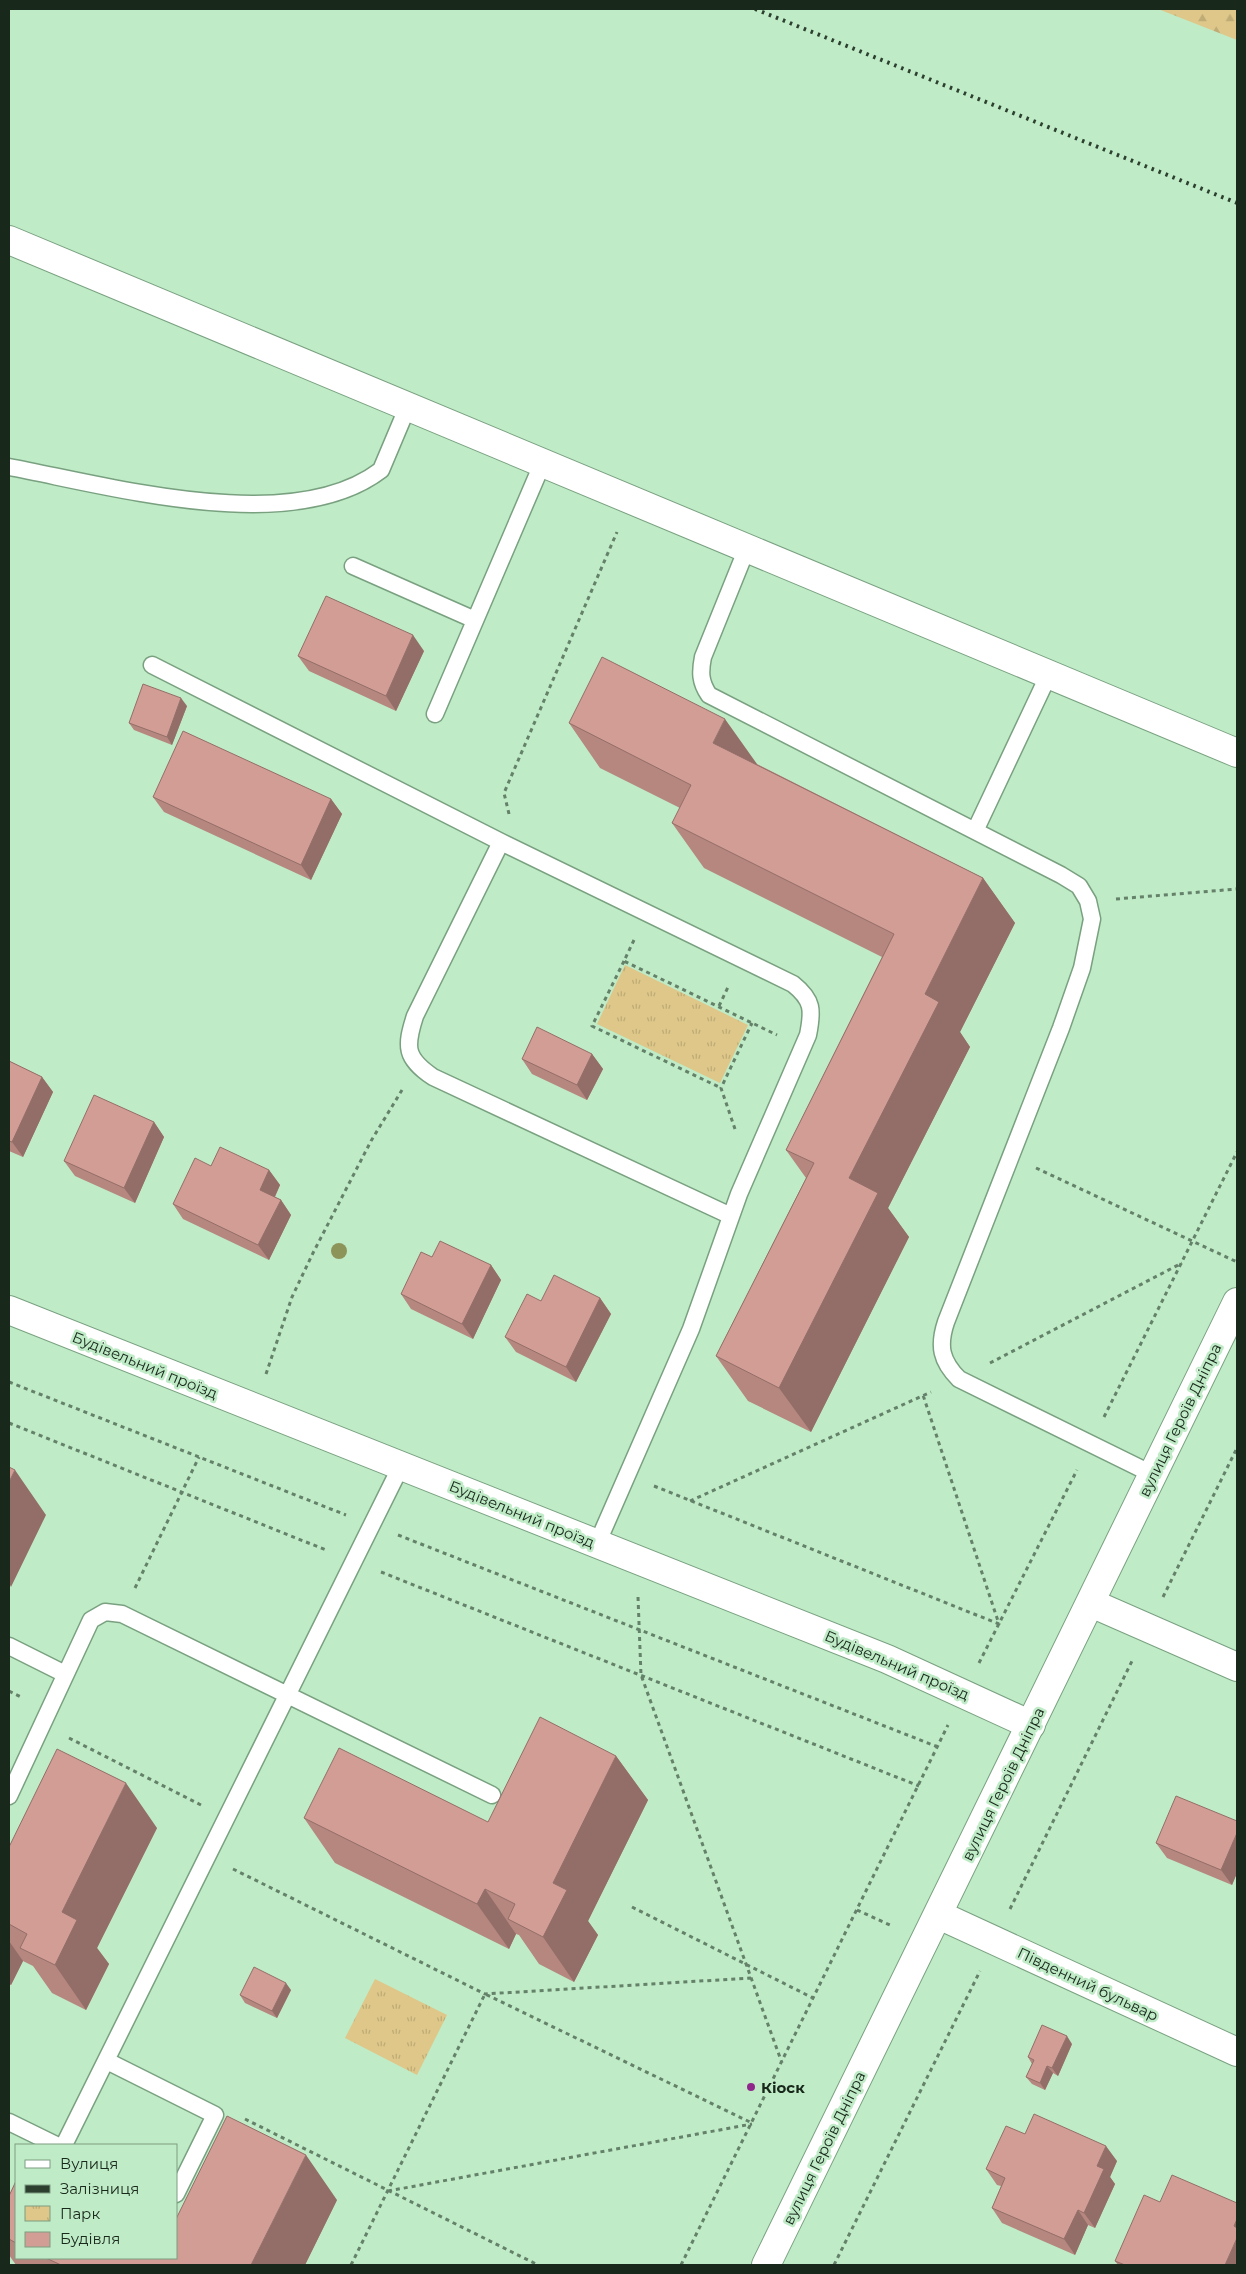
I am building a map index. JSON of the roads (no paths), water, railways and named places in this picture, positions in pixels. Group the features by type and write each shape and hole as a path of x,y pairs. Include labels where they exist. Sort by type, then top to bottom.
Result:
{"street":[{"path":"9,240 1237,753"},
{"name":"вулиця Героїв Дніпра","path":"766,2265 939,1915 1237,1302"},
{"name":"Будівельний проїзд","path":"9,1310 887,1659 1031,1725"},
{"path":"1091,1603 1237,1667"},
{"name":"Південний бульвар","path":"939,1915 1237,2052"}],"lane":[{"path":"9,467 176,498 252,504 294,503 342,490 373,476 381,470 408,406"},
{"path":"435,714 543,462"},
{"path":"747,548 703,657 700,670 702,684 709,695 1061,875 1079,886 1088,901 1092,919 1082,968 1061,1028 946,1322 940,1345 943,1358 959,1378 1154,1475"},
{"path":"353,566 475,620"},
{"path":"152,666 501,842 793,984 805,994 810,1005 810,1022 803,1047 749,1170 691,1329 597,1544"},
{"path":"975,831 1049,674"},
{"path":"501,842 415,1016 407,1041 410,1056 418,1067 449,1084 731,1216"},
{"path":"65,2144 401,1466"},
{"path":"9,1796 91,1620 105,1612 122,1614 492,1795"},
{"path":"9,1646 65,1674"},
{"path":"107,2061 215,2115 178,2190"},
{"path":"9,2122 54,2144"}],"railway":[{"path":"755,9 1237,203"}],"place":[{"name":"Кіоск","path":"751,2087"}]}
